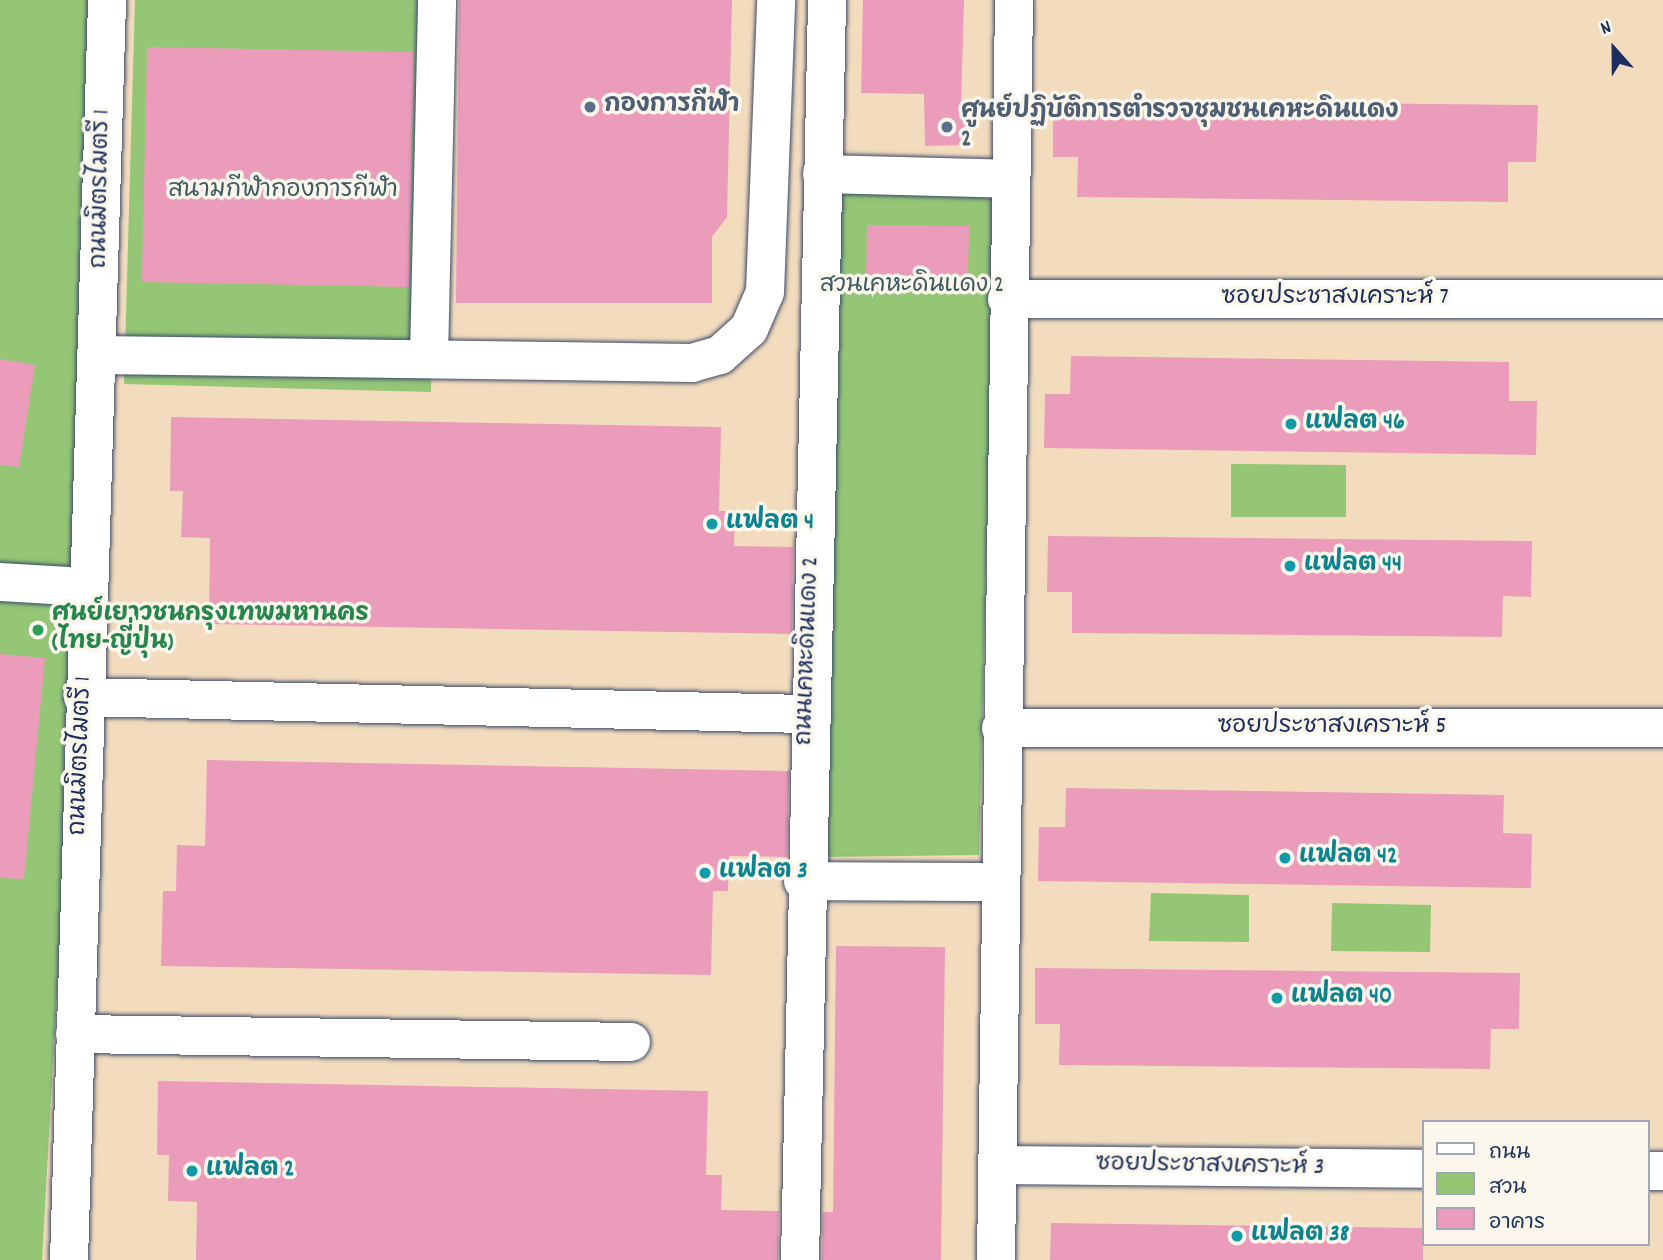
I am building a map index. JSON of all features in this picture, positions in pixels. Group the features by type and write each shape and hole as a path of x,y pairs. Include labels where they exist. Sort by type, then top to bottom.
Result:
{"street":[{"name":"ถนนมิตรไมตรี 1","path":"69,1260 83,697 98,355 107,0"},
{"path":"429,357 437,0"},
{"path":"98,355 429,357 692,363 720,355 749,329 765,292 776,0"},
{"name":"ถนนเคหะดินแดง 2","path":"800,1260 803,881 827,0"},
{"path":"996,1260 1008,179 1014,0"},
{"path":"822,174 1008,179"},
{"name":"ซอยประชาสงเคราะห์ 7","path":"1007,299 1663,299"},
{"path":"0,582 88,587"},
{"path":"83,697 807,714"},
{"name":"ซอยประชาสงเคราะห์ 5","path":"1001,728 1663,729"},
{"path":"803,881 1000,882"},
{"path":"75,1034 631,1042"},
{"name":"ซอยประชาสงเคราะห์ 3","path":"997,1164 1422,1169"}],"green space":[{"name":"ศูนย์เยาวชนกรุงเทพมหานคร (ไทย-ญี่ปุ่น)","path":"0,0 112,0 42,1260 0,1260"},
{"name":"สนามกีฬากองการกีฬา","path":"135,0 443,0 431,392 124,384"},
{"name":"สวนเคหะดินแดง 2","path":"834,190 995,195 979,855 822,857"},
{"path":"1231,464 1346,465 1346,517 1231,517"},
{"path":"1151,893 1249,895 1249,942 1149,941"},
{"path":"1332,903 1431,905 1430,952 1331,951"}],"building":[{"name":"กองการกีฬา","path":"459,0 732,0 727,217 712,237 712,303 456,303"},
{"path":"863,0 964,0 961,107 969,107 970,145 925,146 924,94 861,93"},
{"path":"147,47 414,52 409,287 142,282"},
{"path":"1053,100 1538,105 1536,162 1508,162 1508,202 1077,197 1078,157 1053,157"},
{"path":"867,225 969,226 968,281 866,280"},
{"name":"แฟลต 46","path":"1071,356 1509,362 1509,401 1537,401 1536,455 1044,448 1045,394 1070,394"},
{"path":"0,359 35,365 19,467 0,465"},
{"name":"แฟลต 4","path":"171,417 721,427 719,511 735,511 734,546 793,547 792,634 209,624 210,538 181,537 183,491 170,491"},
{"name":"แฟลต 44","path":"1048,536 1532,541 1531,597 1503,596 1502,637 1072,633 1072,592 1047,592"},
{"path":"0,654 45,658 24,879 0,878"},
{"name":"แฟลต 3","path":"207,760 789,771 787,857 729,856 728,891 713,891 711,975 161,966 163,891 176,891 177,845 205,846"},
{"name":"แฟลต 42","path":"1066,788 1504,795 1503,833 1532,834 1531,888 1038,881 1039,827 1065,827"},
{"path":"836,946 945,947 941,1260 822,1260 823,1212 833,1212"},
{"name":"แฟลต 40","path":"1035,968 1520,973 1519,1029 1491,1029 1490,1069 1059,1065 1060,1024 1035,1024"},
{"name":"แฟลต 2","path":"158,1081 708,1091 706,1175 722,1175 721,1210 779,1211 778,1260 196,1260 197,1202 168,1201 169,1155 157,1155"},
{"name":"แฟลต 38","path":"1051,1223 1422,1228 1423,1260 1050,1260"}],"place":[{"name":"กองการกีฬา","path":"590,107"},
{"name":"ศูนย์ปฏิบัติการตำรวจชุมชนเคหะดินแดง 2","path":"947,127"},
{"name":"แฟลต 46","path":"1291,424"},
{"name":"แฟลต 4","path":"712,524"},
{"name":"แฟลต 44","path":"1290,566"},
{"name":"ศูนย์เยาวชนกรุงเทพมหานคร (ไทย-ญี่ปุ่น)","path":"38,630"},
{"name":"แฟลต 42","path":"1285,858"},
{"name":"แฟลต 3","path":"705,873"},
{"name":"แฟลต 40","path":"1277,998"},
{"name":"แฟลต 2","path":"192,1171"},
{"name":"แฟลต 38","path":"1237,1236"}]}
